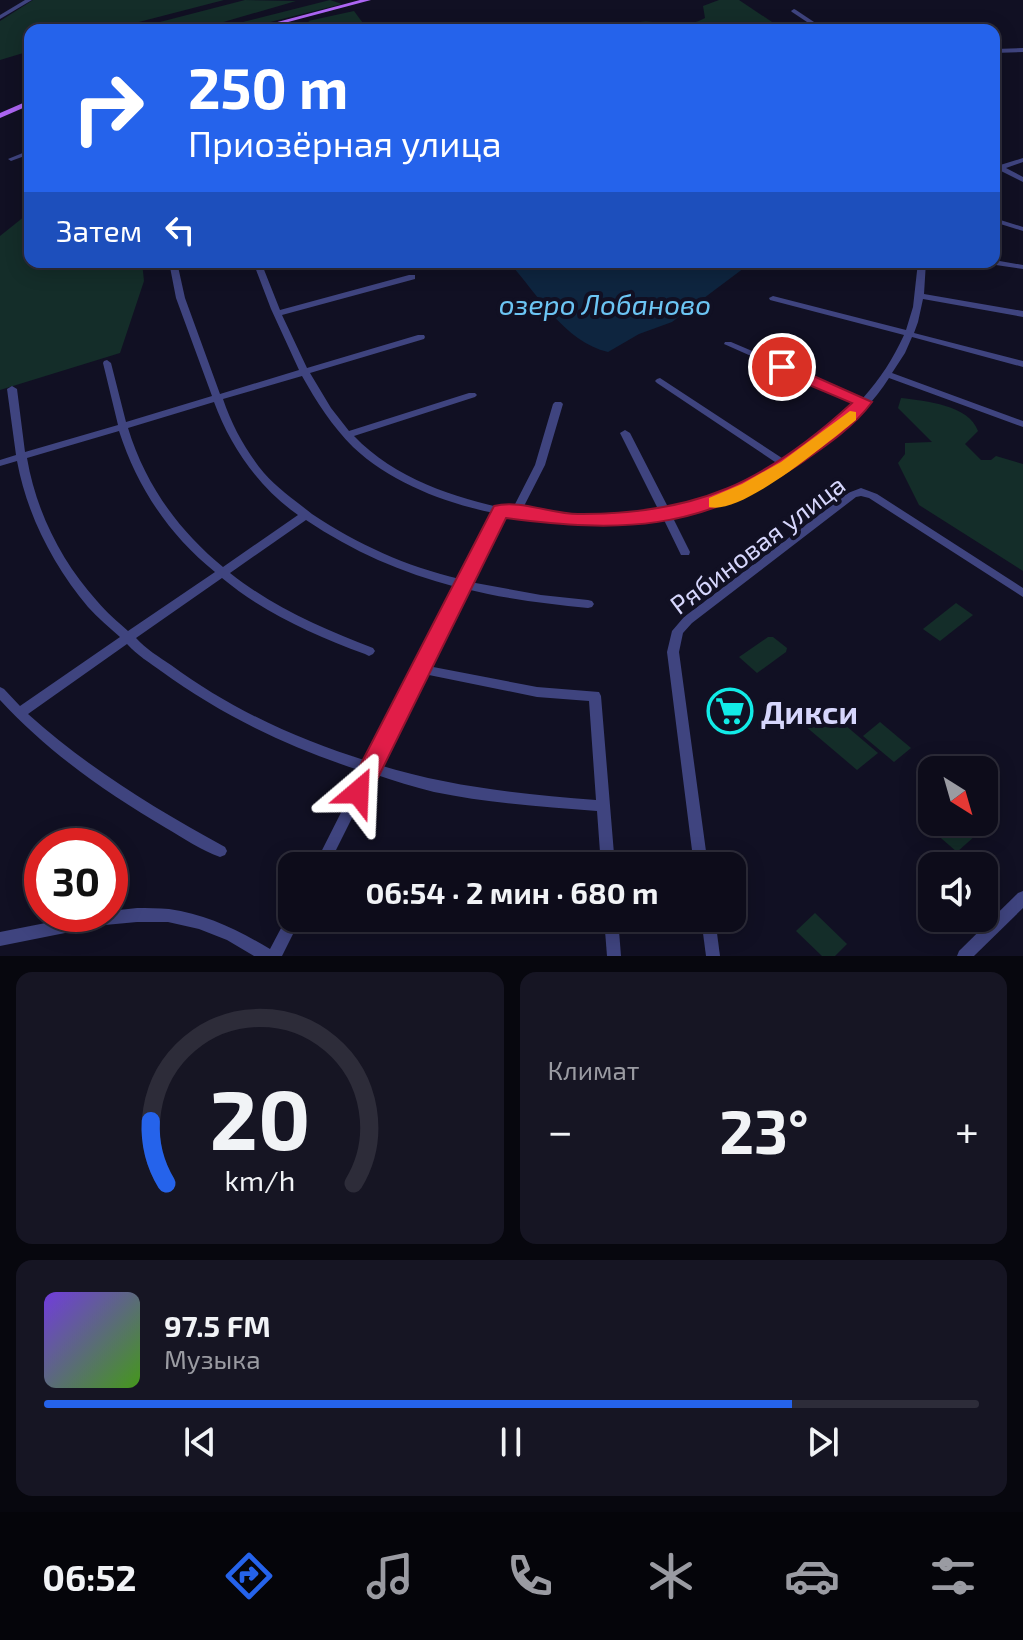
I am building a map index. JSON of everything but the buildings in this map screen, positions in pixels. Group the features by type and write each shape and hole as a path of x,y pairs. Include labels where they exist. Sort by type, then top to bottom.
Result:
{"main road":[{"path":"274,24 368,0"},
{"path":"283,24 374,0"},
{"path":"0,116 24,105"}],"street":[{"path":"0,17 29,0"},
{"path":"794,11 814,24"},
{"path":"1000,51 1023,50"},
{"path":"11,159 24,154"},
{"path":"1000,167 1023,160"},
{"path":"1000,170 1023,180"},
{"path":"1000,222 1023,229"},
{"path":"1000,264 1023,267"},
{"path":"174,268 180,294 233,436 273,486 307,514 362,548 462,586 542,601 588,604"},
{"path":"260,268 323,405 347,435 371,457 408,478 452,497 515,514 588,521 666,516 706,506 749,489 823,440 887,374 908,334 920,296 922,268"},
{"path":"279,313 412,277"},
{"path":"920,296 1023,314"},
{"path":"773,298 1023,364"},
{"path":"0,463 421,337"},
{"path":"728,344 863,402"},
{"path":"107,363 137,468 173,525 222,573 285,615 369,651"},
{"path":"887,374 1023,424"},
{"path":"660,381 787,466"},
{"path":"12,389 32,502 49,540 71,575 127,638 190,687 277,733 412,781 603,806"},
{"path":"347,435 472,395"},
{"path":"515,514 540,465 558,404"},
{"path":"625,433 685,552"},
{"name":"Рябиновая улица","path":"699,852 673,652 678,631 688,620 852,495 861,492 873,496 1023,593"},
{"path":"328,852 500,511"},
{"path":"19,713 307,514"},
{"path":"420,669 507,687 595,696 607,852"},
{"path":"0,692 19,713 108,787 220,851"},
{"path":"964,956 1023,898"},
{"path":"0,939 143,913 189,917 217,926 231,931 267,956"},
{"path":"274,956 287,932"},
{"path":"612,932 614,956"},
{"path":"710,932 713,956"}],"green space":[{"path":"33,0 224,0 131,24 24,24 24,53 0,60 0,21"},
{"path":"245,0 296,1 217,24 152,24"},
{"path":"330,0 342,4 262,24 235,24"},
{"path":"719,0 739,0 775,24 684,24 705,18 703,6"},
{"path":"354,11 364,24 314,24 308,21"},
{"path":"647,22 674,24 634,24"},
{"path":"24,217 24,268 143,268 144,281 120,353 0,390 0,236"},
{"path":"901,398 946,406 966,415 978,431 965,444 981,460 991,460 996,456 1023,464 1023,571 919,505 898,463 905,454 905,443 932,442 898,408"},
{"path":"956,603 973,615 940,641 923,629"},
{"path":"768,637 773,637 787,648 786,652 757,673 739,657"},
{"path":"825,708 878,753 857,770 804,725"},
{"path":"880,722 911,748 894,762 863,736"},
{"path":"939,836 975,836 957,852"},
{"path":"815,913 847,944 835,956 822,956 796,931"}],"water":[{"name":"озеро Лобаново","path":"514,268 744,268 672,322 639,334 608,352 578,338 541,302"}],"slow traffic":[{"path":"716,502 749,489 787,466 850,416"}],"place":[{"name":"Дикси","path":"730,711"}],"route":[{"path":"358,792 500,511 576,521 650,518 706,506 749,489 823,440 863,402 782,367"}]}
